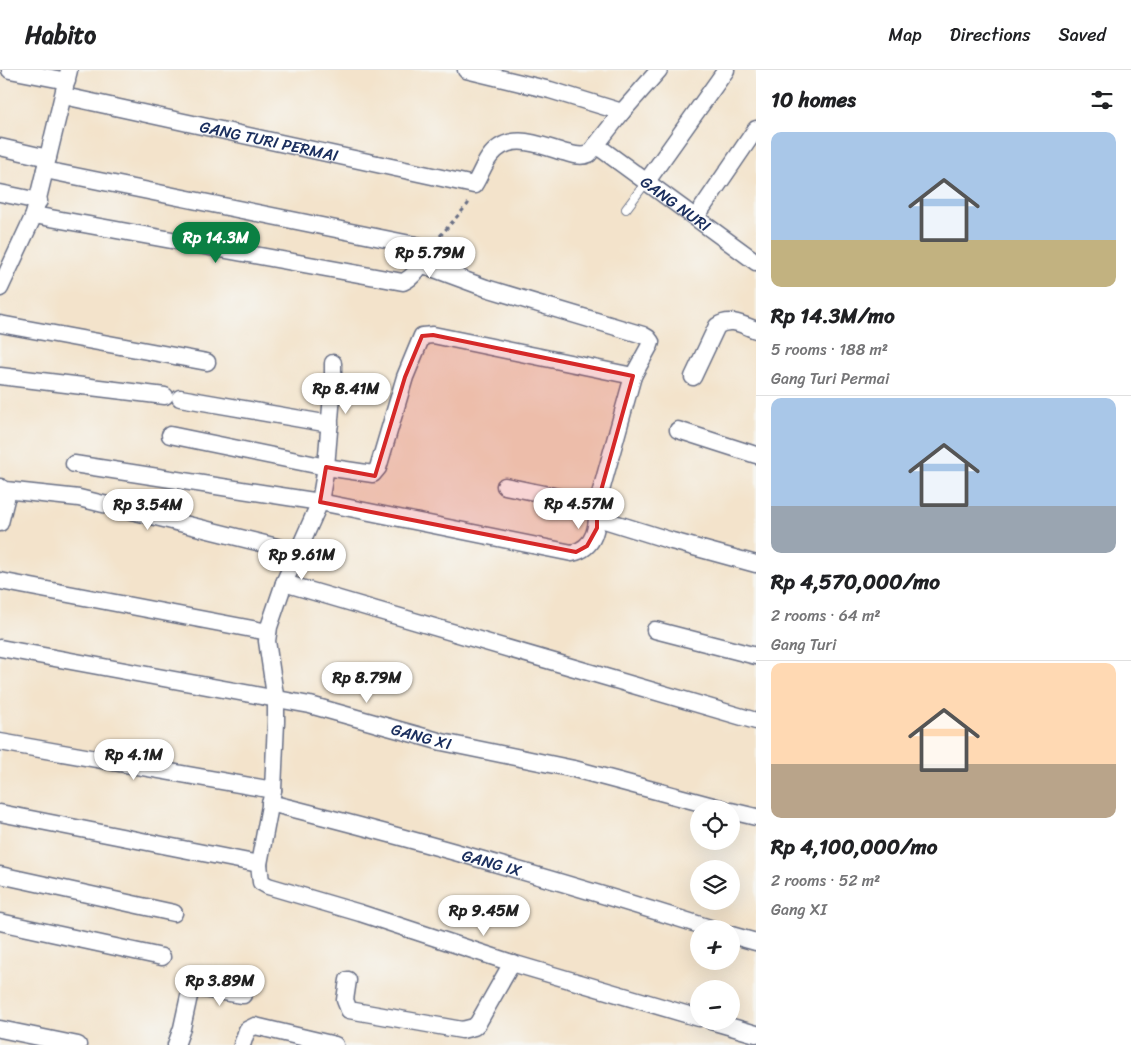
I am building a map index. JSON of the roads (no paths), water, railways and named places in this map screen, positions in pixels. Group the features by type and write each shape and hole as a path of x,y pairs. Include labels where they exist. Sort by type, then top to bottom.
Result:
{"street":[{"name":"GANG TURI PERMAI","path":"10,70 67,82 474,185 490,156 500,146 508,142 526,141 574,155 584,156 589,154 596,145"},
{"path":"466,70 550,90 622,112"},
{"path":"596,145 659,70"},
{"path":"646,181 726,70"},
{"path":"0,288 8,257 36,208 67,82"},
{"path":"696,217 756,130"},
{"name":"GANG NURI","path":"596,145 756,262"},
{"path":"0,147 46,164 430,248 410,280 404,282 36,208 0,192"},
{"path":"74,464 320,502 572,553 587,546 597,528 598,511 633,376 650,345 648,338 486,288 421,264"},
{"path":"692,377 717,326 726,321 736,322 756,330"},
{"path":"0,324 208,362"},
{"path":"170,435 326,467 368,475 373,474 376,472 411,360 422,336 427,334 633,376"},
{"path":"333,363 326,467 320,502 284,583 268,632 267,641 276,702 276,722 272,796 259,864 262,882 268,886 360,913 512,963 690,1015"},
{"path":"0,376 172,397 330,424"},
{"path":"678,430 756,455"},
{"path":"505,486 598,511 672,541 756,564"},
{"path":"0,523 6,499 2,489 79,498 297,552"},
{"path":"0,581 268,632"},
{"path":"284,583 756,721"},
{"path":"655,630 756,656"},
{"name":"GANG XI","path":"0,648 310,704 442,742 574,769 690,800"},
{"name":"GANG IX","path":"0,742 272,796 336,819 618,899 690,922"},
{"path":"0,813 259,864"},
{"path":"740,813 756,817"},
{"path":"0,875 174,913"},
{"path":"0,922 162,957"},
{"path":"740,937 756,942"},
{"path":"348,980 345,1000 349,1010 462,1030 474,1027 478,1023 512,963"},
{"path":"176,1045 189,996 193,990 198,988 243,995"},
{"path":"242,1045 247,1030 255,1026 335,1045"},
{"path":"740,1029 756,1034"},
{"path":"9,1035 78,1045"}],"lane":[{"path":"626,209 646,181"}]}
